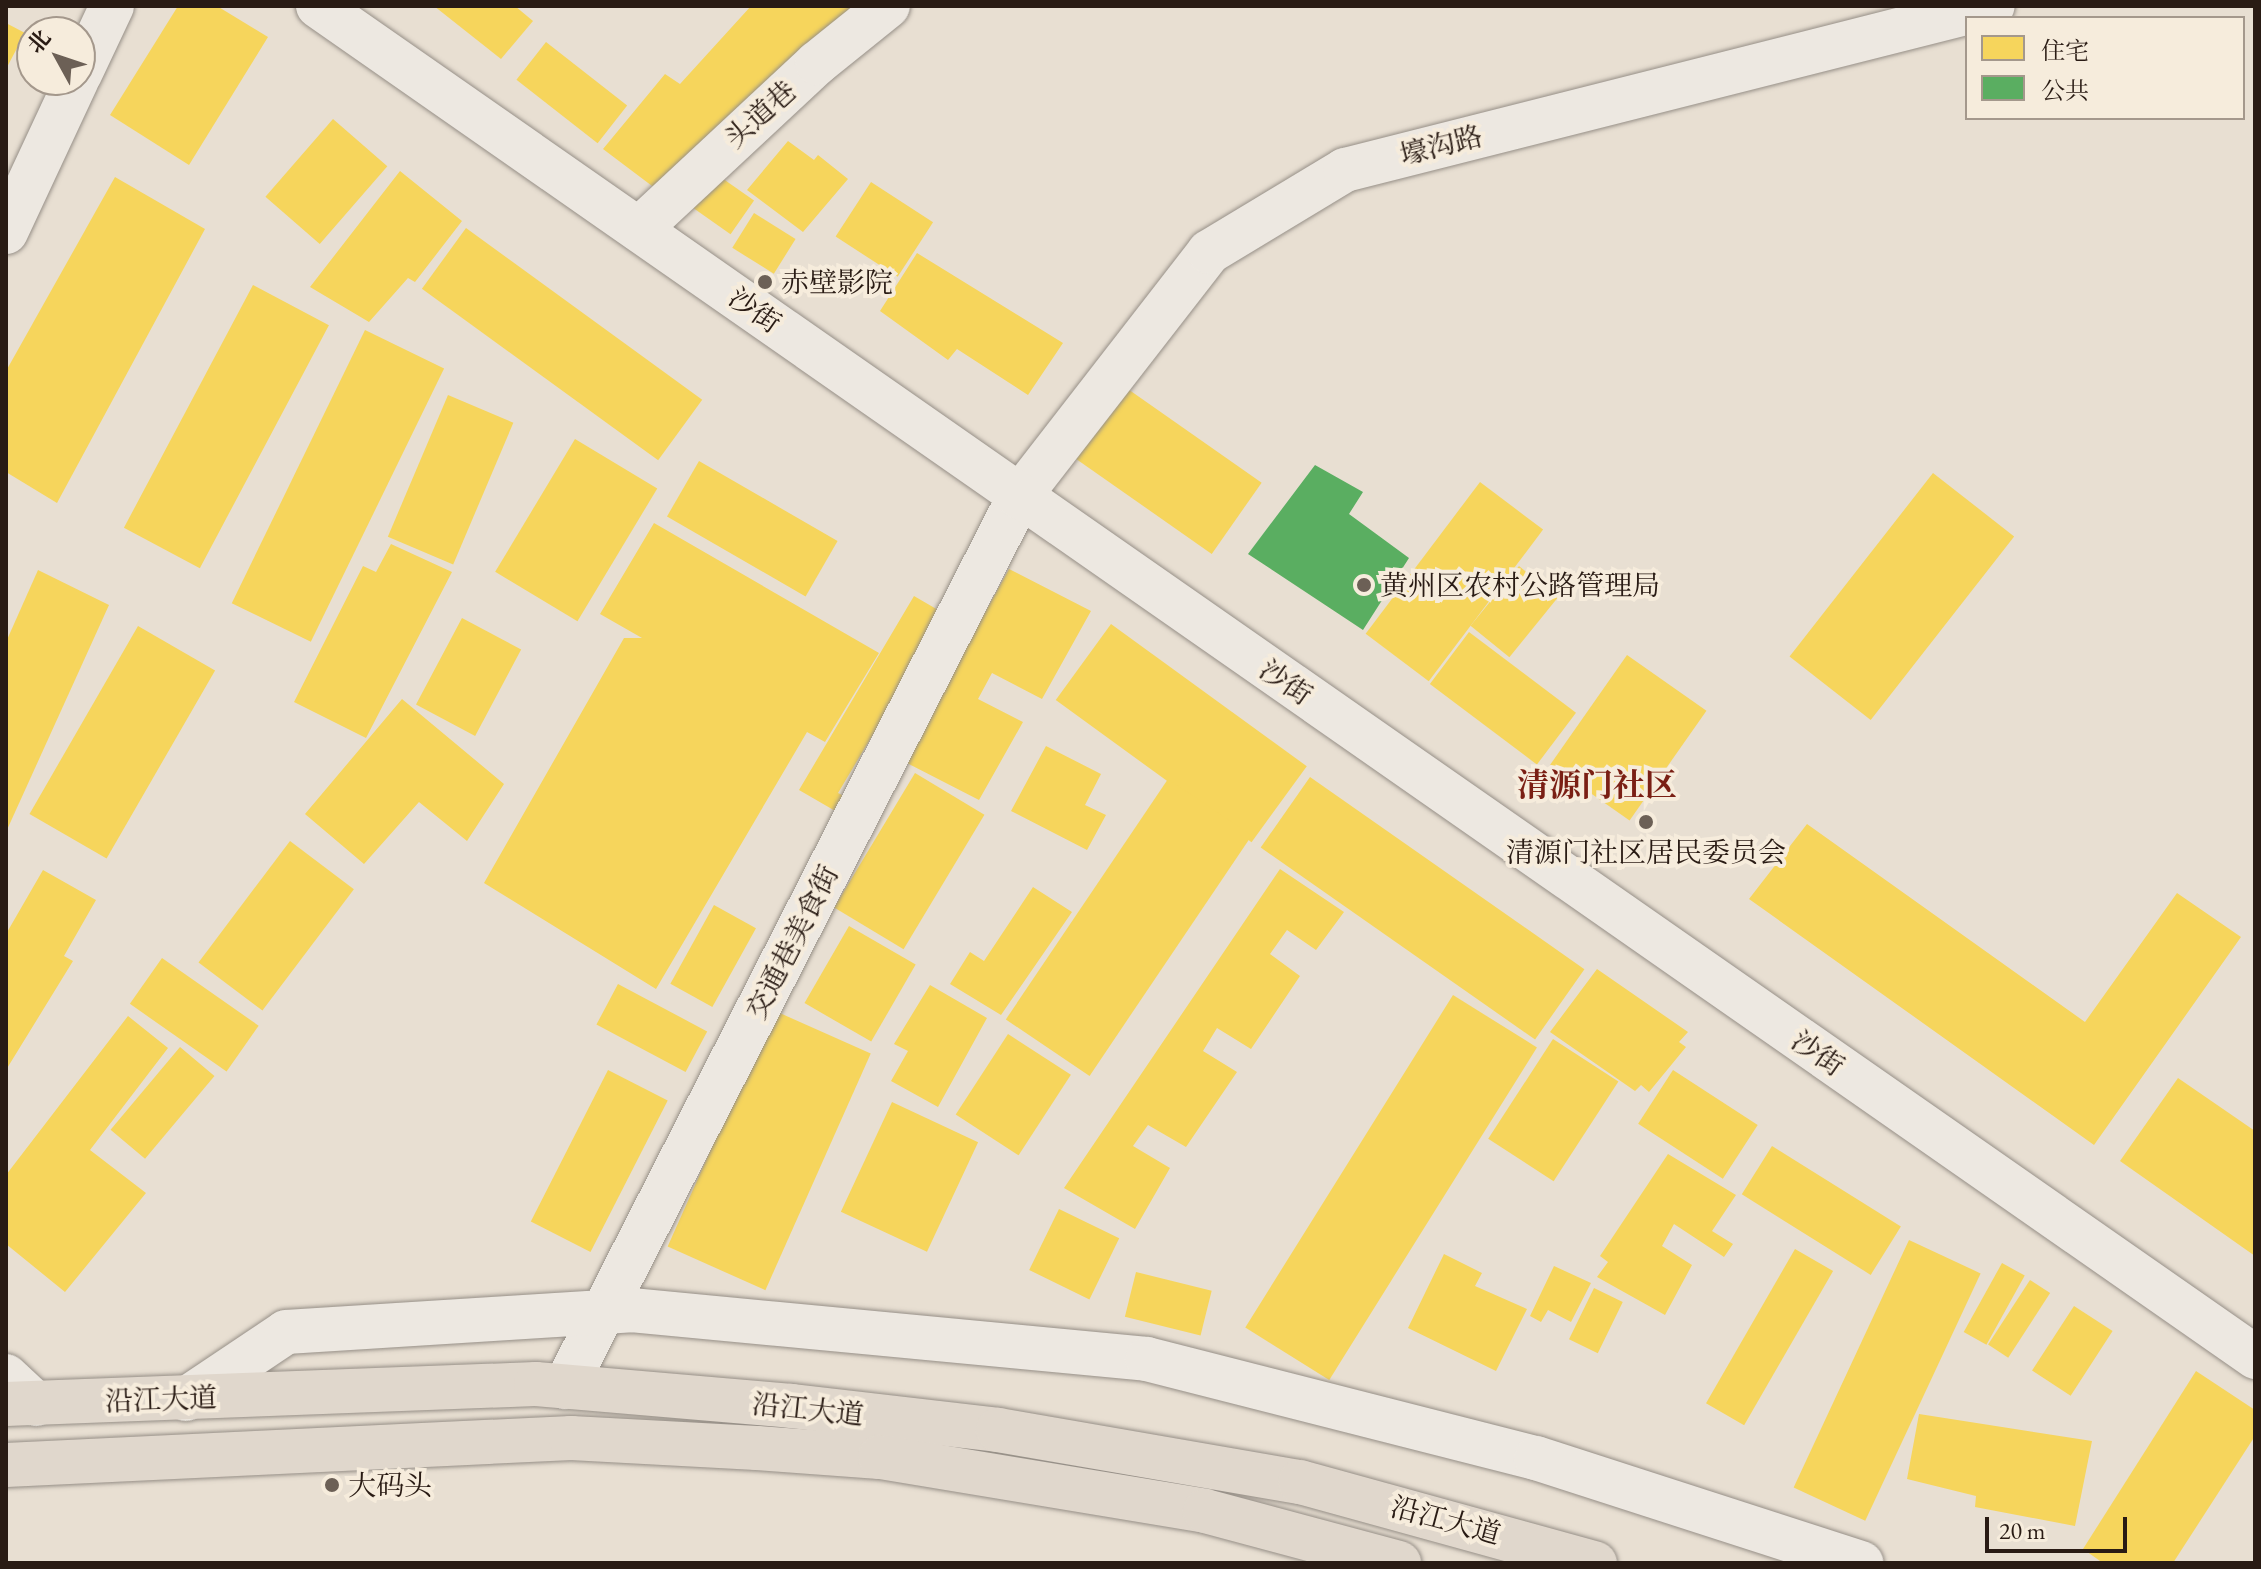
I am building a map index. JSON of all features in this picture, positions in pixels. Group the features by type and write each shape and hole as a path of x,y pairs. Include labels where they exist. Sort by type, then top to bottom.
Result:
{"main road":[{"name":"沿江大道","path":"16,1395 186,1399 565,1387 791,1406 1104,1448 1300,1482 1595,1563"},
{"name":"沿江大道","path":"6,1465 571,1438 772,1449 880,1457 1205,1511 1399,1563"}],"street":[{"path":"96,40 112,6"},
{"name":"沙街","path":"318,6 2255,1357"},
{"name":"头道巷","path":"639,229 805,73 888,6"},
{"name":"壕沟路","path":"1019,497 1209,252 1345,170 1993,6"},
{"path":"6,232 70,96"},
{"name":"交通巷美食街","path":"565,1387 1019,497"},
{"path":"186,1399 286,1332 631,1310 1147,1359 1536,1458 1861,1563"}],"building: 住宅":[{"path":"178,6 217,6 268,37 189,165 110,115"},
{"path":"434,6 515,6 533,21 501,59"},
{"path":"751,6 850,6 866,21 766,99 749,96 668,198 603,149 665,74 680,84"},
{"path":"6,23 16,28 16,50 6,69"},
{"path":"546,42 627,105 598,143 516,80"},
{"path":"333,119 387,166 320,244 265,197"},
{"path":"788,141 814,160 818,155 848,179 803,232 747,190"},
{"path":"709,169 754,201 731,234 685,203"},
{"path":"400,171 462,221 415,282 408,278 369,322 310,287"},
{"path":"115,177 205,229 57,503 6,472 6,371"},
{"path":"871,182 933,222 898,277 836,237"},
{"path":"754,213 796,239 774,274 732,248"},
{"path":"466,228 702,400 658,460 422,289"},
{"path":"917,253 1063,343 1028,395 957,349 948,360 880,311"},
{"path":"253,285 329,325 200,568 124,528"},
{"path":"365,330 444,369 311,642 232,603"},
{"path":"1115,380 1262,483 1212,554 1065,451"},
{"path":"448,395 513,423 453,564 388,537"},
{"path":"575,439 657,488 577,621 495,572"},
{"path":"699,461 838,541 806,596 667,516"},
{"path":"1933,473 2014,536 1871,720 1790,657"},
{"path":"1480,482 1543,530 1429,681 1366,634"},
{"path":"654,523 879,653 825,742 807,732 656,989 484,883 624,638 642,638 600,614"},
{"path":"391,544 452,572 366,738 294,702 363,566 376,572"},
{"path":"1519,566 1558,597 1509,657 1471,626"},
{"path":"1009,569 1091,611 1042,699 992,673 978,699 1023,722 979,800 903,761"},
{"path":"38,570 109,605 6,832 6,642"},
{"path":"914,596 945,614 838,793 846,797 837,812 799,790"},
{"path":"462,618 521,649 475,736 416,705"},
{"path":"1111,624 1307,766 1252,842 1056,700"},
{"path":"138,626 215,670 107,858 30,814"},
{"path":"1469,632 1576,713 1537,765 1430,684"},
{"path":"1627,655 1706,711 1630,820 1550,765"},
{"path":"402,699 504,784 467,841 419,802 364,864 305,814"},
{"path":"1046,746 1101,774 1085,805 1106,815 1087,850 1011,811"},
{"path":"915,773 984,815 904,949 834,908"},
{"path":"1310,777 1584,969 1535,1040 1261,847"},
{"path":"1168,779 1252,835 1090,1076 1006,1019"},
{"path":"1807,824 2085,1022 2177,893 2241,937 2094,1145 1749,899"},
{"path":"290,841 354,889 262,1011 199,962"},
{"path":"1280,869 1344,912 1316,950 1287,930 1270,954 1300,976 1251,1049 1217,1028 1203,1051 1237,1072 1186,1147 1148,1125 1133,1146 1170,1168 1135,1229 1064,1188"},
{"path":"43,870 96,900 64,956 73,961 6,1070 6,934"},
{"path":"1033,887 1072,912 1001,1015 950,984 970,952 984,961"},
{"path":"714,905 756,928 712,1007 670,984"},
{"path":"849,926 916,964 871,1042 804,1003"},
{"path":"162,958 259,1026 227,1072 130,1004"},
{"path":"1597,969 1688,1032 1679,1042 1686,1047 1649,1092 1641,1085 1635,1091 1550,1032"},
{"path":"618,984 707,1031 686,1072 596,1025"},
{"path":"930,985 987,1018 938,1107 891,1081 908,1051 894,1044"},
{"path":"1453,995 1537,1047 1329,1380 1245,1327"},
{"path":"773,1010 871,1054 765,1290 668,1247"},
{"path":"128,1016 168,1048 90,1150 146,1193 65,1292 6,1244 6,1175"},
{"path":"1008,1034 1071,1075 1019,1155 956,1115"},
{"path":"1553,1039 1618,1081 1554,1181 1488,1139"},
{"path":"180,1047 214,1076 145,1159 111,1130"},
{"path":"608,1070 668,1100 591,1252 531,1221"},
{"path":"1673,1070 1758,1125 1723,1179 1638,1124"},
{"path":"2178,1078 2255,1131 2255,1256 2120,1161"},
{"path":"892,1102 978,1142 927,1252 841,1212"},
{"path":"1772,1146 1901,1227 1871,1275 1742,1194"},
{"path":"1668,1154 1736,1195 1712,1231 1733,1244 1724,1257 1674,1224 1662,1246 1692,1265 1665,1315 1597,1277 1608,1262 1600,1256"},
{"path":"1059,1209 1119,1238 1089,1299 1029,1270"},
{"path":"1909,1240 1981,1273 1865,1521 1794,1487"},
{"path":"1795,1249 1833,1271 1744,1425 1706,1403"},
{"path":"1444,1254 1482,1273 1475,1286 1527,1309 1496,1371 1408,1328"},
{"path":"2002,1263 2025,1276 1986,1345 1964,1332"},
{"path":"1554,1266 1591,1283 1571,1322 1548,1310 1541,1322 1530,1316"},
{"path":"1136,1272 1212,1291 1201,1336 1125,1317"},
{"path":"2030,1280 2050,1293 2008,1358 1988,1345"},
{"path":"1594,1288 1623,1302 1598,1353 1569,1339"},
{"path":"2074,1306 2113,1331 2071,1396 2032,1371"},
{"path":"2196,1371 2255,1410 2255,1436 2173,1563 2103,1563 2083,1549"},
{"path":"1919,1414 2092,1441 2075,1526 1975,1507 1976,1496 1907,1479"}],"building: 公共":[{"path":"1315,465 1363,492 1349,514 1409,558 1363,630 1248,554"}],"place":[{"name":"赤壁影院","path":"765,282"},
{"name":"黄州区农村公路管理局","path":"1364,585"},
{"name":"清源门社区居民委员会","path":"1646,822"},
{"name":"大码头","path":"332,1485"}],"district":[{"name":"清源门社区","path":"1597,785"}]}
